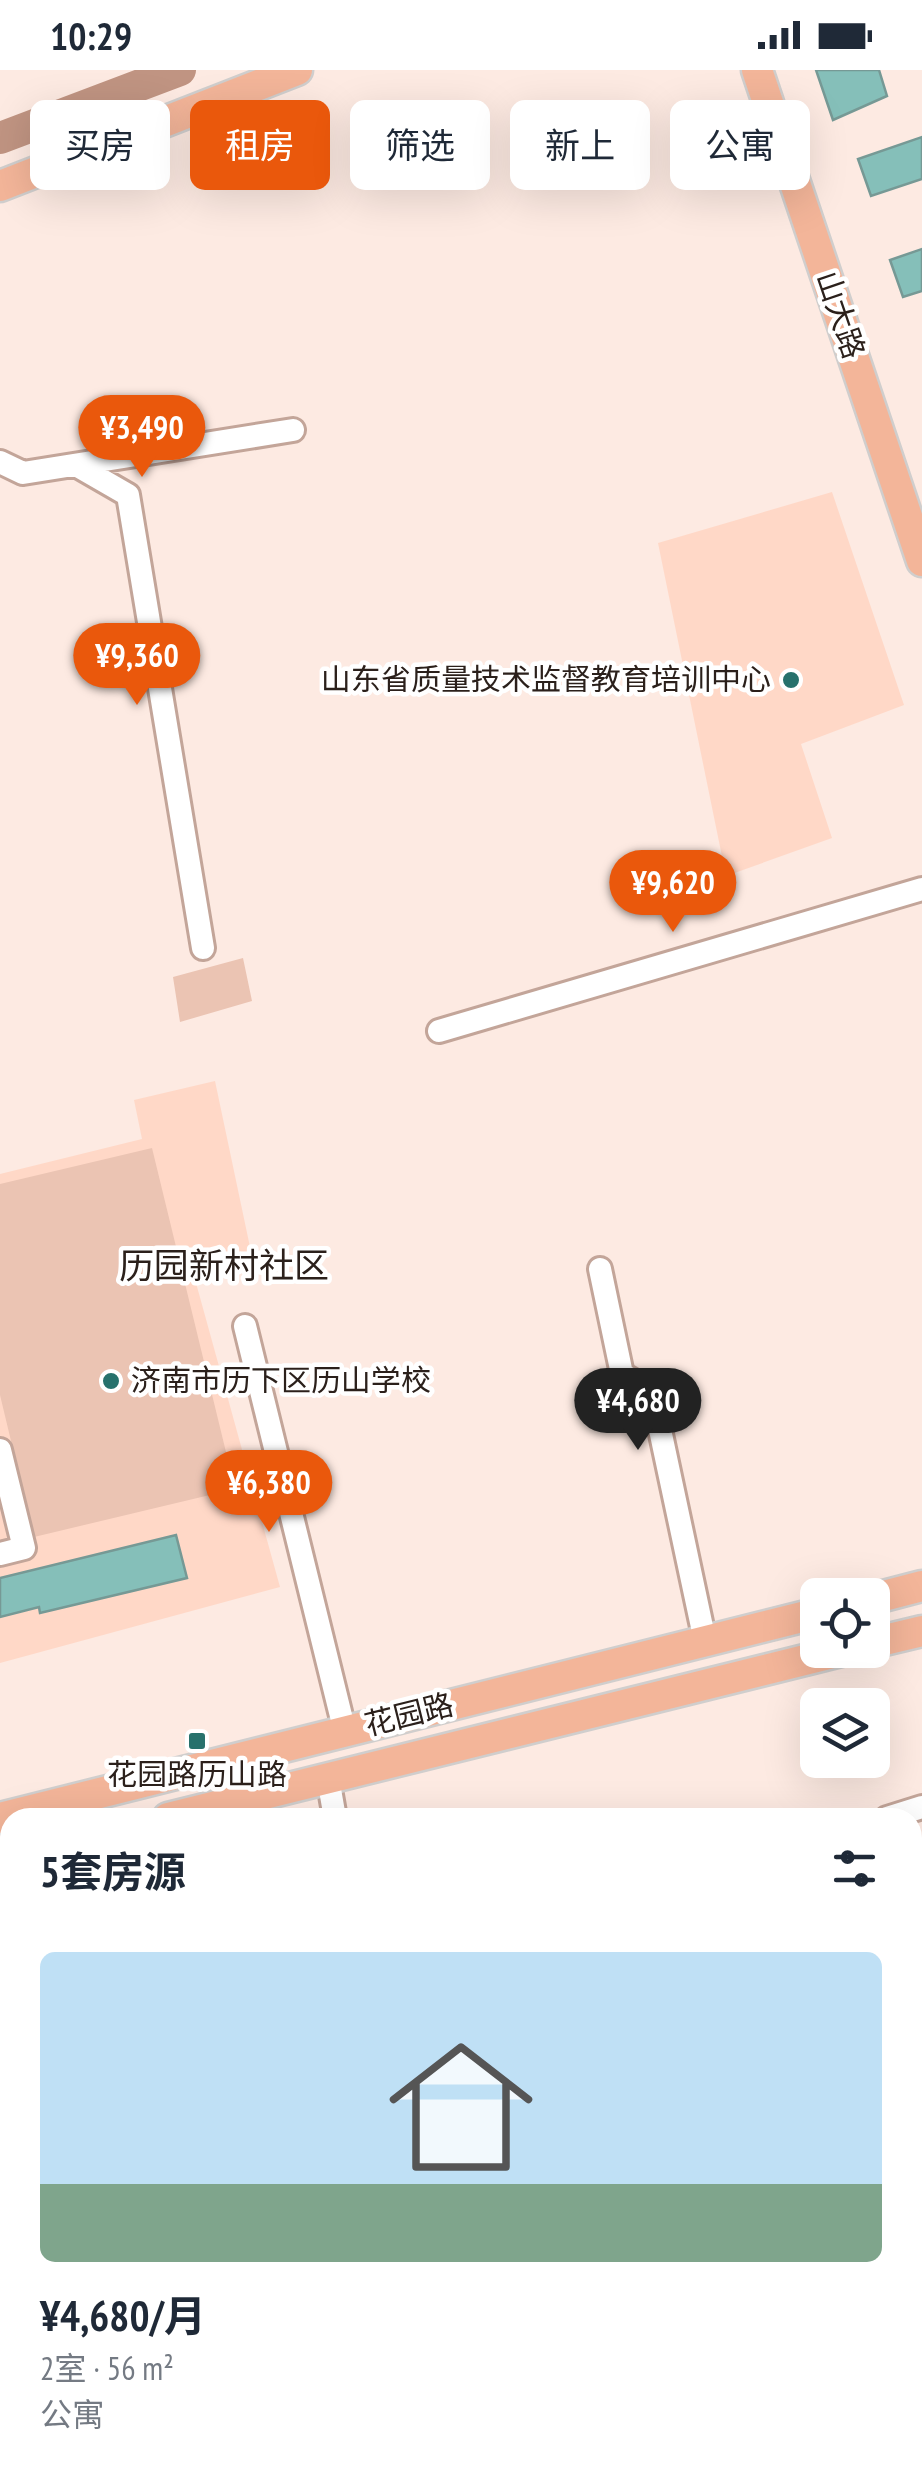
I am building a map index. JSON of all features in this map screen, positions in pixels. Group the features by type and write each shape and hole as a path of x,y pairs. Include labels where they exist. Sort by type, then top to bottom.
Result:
{"main road":[{"path":"0,186 297,70"},
{"name":"山大路","path":"757,70 922,560"},
{"name":"山大路","path":"778,70 922,496"},
{"path":"890,1594 922,1586"},
{"name":"花园路","path":"40,1808 800,1617"},
{"path":"890,1639 922,1631"},
{"name":"花园路","path":"208,1808 800,1661"}],"street":[{"path":"0,462 23,473 293,430"},
{"path":"76,464 128,494 203,948"},
{"path":"439,1031 922,889"},
{"path":"600,1269 622,1374 652,1392 705,1641"},
{"path":"245,1326 345,1732"},
{"path":"0,1450 24,1548 0,1554"},
{"path":"328,1778 333,1808"}],"shaded area":[{"name":"山东省质量技术监督教育培训中心","path":"832,492 904,705 801,744 832,838 726,876 658,543"},
{"path":"243,958 252,1001 180,1022 173,977"},
{"name":"济南市历下区历山学校","path":"215,1081 254,1266 196,1283 280,1587 0,1663 0,1174 142,1139 134,1100"},
{"name":"济南市历下区历山学校","path":"152,1148 235,1489 34,1537 0,1395 0,1184"}],"building":[{"path":"816,70 879,70 887,96 833,120"},
{"path":"922,137 922,179 871,196 858,159"},
{"path":"922,249 922,291 903,297 890,260"},
{"path":"176,1535 187,1578 40,1613 39,1607 0,1617 0,1578"}],"waterway":[{"path":"0,138 180,70"}],"place":[{"name":"山东省质量技术监督教育培训中心","path":"791,680"},
{"name":"济南市历下区历山学校","path":"111,1381"},
{"name":"花园路历山路","path":"197,1741"}],"district":[{"name":"历园新村社区","path":"224,1266"}]}
